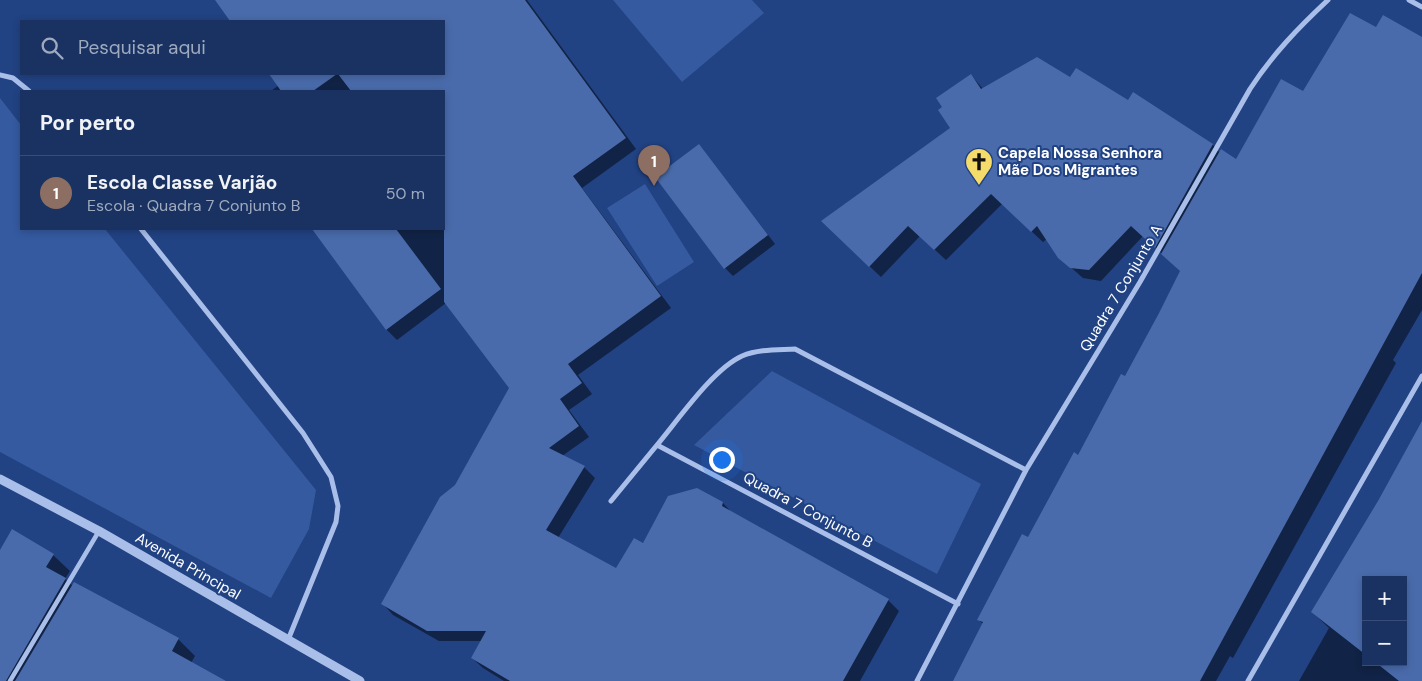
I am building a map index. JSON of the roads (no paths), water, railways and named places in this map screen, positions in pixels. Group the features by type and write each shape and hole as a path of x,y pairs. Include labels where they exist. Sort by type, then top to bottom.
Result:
{"street":[{"name":"Quadra 7 Conjunto A","path":"917,681 1026,470 1140,282 1250,89 1268,61 1294,32 1328,0"},
{"path":"1409,0 1422,7"},
{"path":"0,75 13,78 28,90"},
{"path":"142,230 303,433 331,477 338,506 336,522 288,640"},
{"path":"611,501 725,366 742,356 762,350 795,349 1026,470"},
{"path":"1248,681 1422,376"},
{"name":"Quadra 7 Conjunto B","path":"657,445 958,604"},
{"name":"Avenida Principal","path":"0,479 99,531 360,681"},
{"path":"10,681 99,531"}],"place":[{"name":"Escola Classe Varjão","path":"654,186"},
{"name":"Capela Nossa Senhora Mãe Dos Migrantes","path":"979,186"}]}
